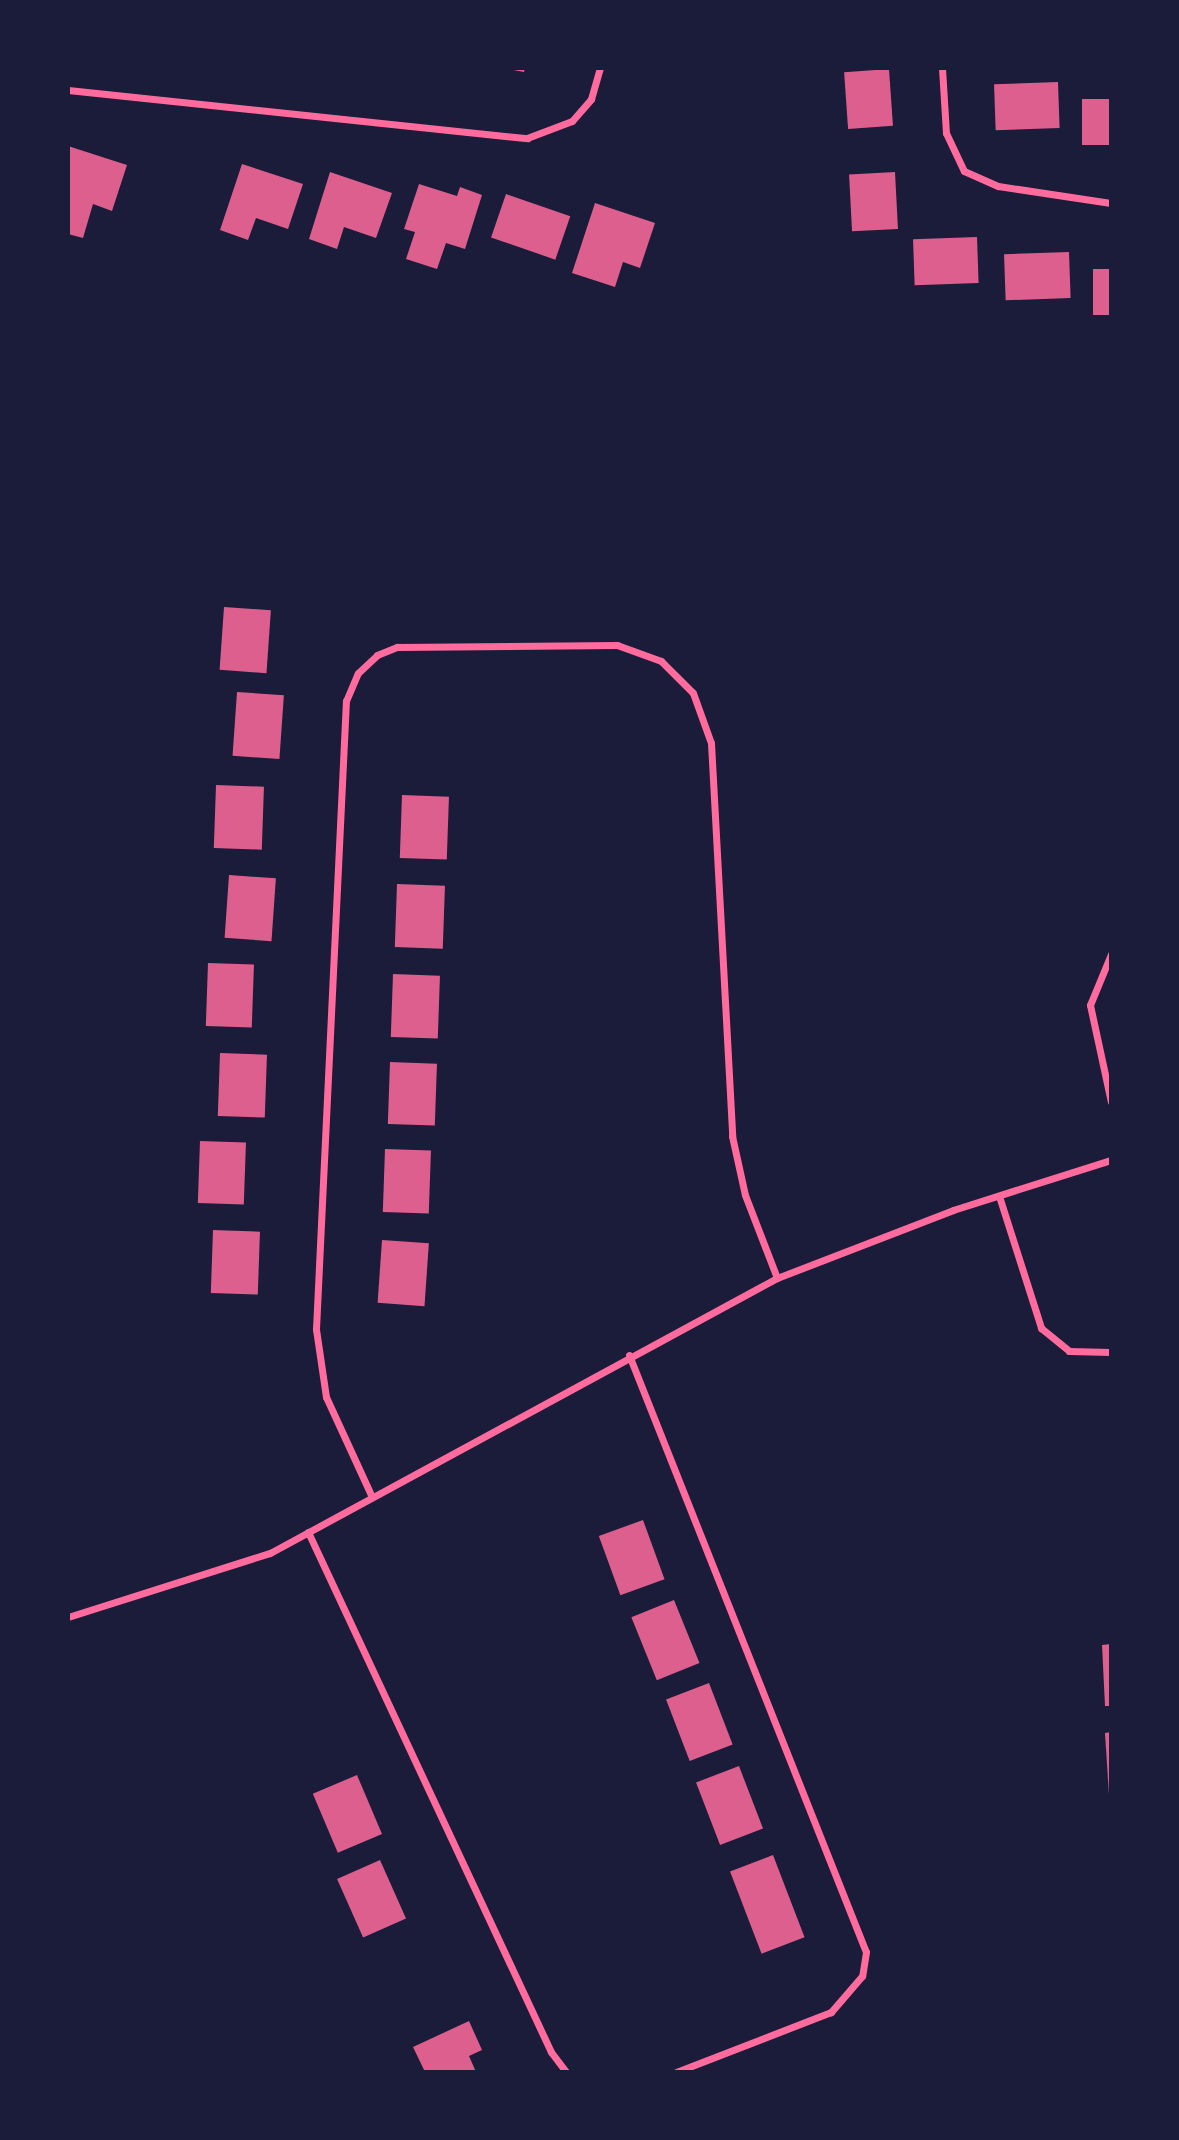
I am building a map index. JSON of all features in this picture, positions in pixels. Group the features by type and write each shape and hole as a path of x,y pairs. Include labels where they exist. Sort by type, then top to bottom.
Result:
{"street":[{"path":"68,90 527,138 572,121 591,99 600,68"},
{"path":"942,68 946,133 964,171 998,186 1111,203"},
{"path":"372,1497 326,1397 317,1329 346,702 358,673 377,655 397,647 617,645 660,660 693,693 711,743 732,1136 745,1195 777,1278"},
{"path":"1111,954 1090,1005 1111,1102"},
{"path":"68,1617 257,1558 629,1355 777,1278 999,1196 1111,1160"},
{"path":"999,1196 1041,1328 1069,1351 1111,1352"},
{"path":"629,1355 866,1952 862,1976 831,2012 676,2072"},
{"path":"308,1532 551,2052 566,2072"}],"building":[{"path":"503,68 525,68 524,72"},
{"path":"889,69 893,126 848,129 844,72"},
{"path":"1058,82 1060,128 996,130 994,84"},
{"path":"1082,99 1111,99 1111,145 1082,145"},
{"path":"68,146 127,165 112,211 93,204 83,238 68,234"},
{"path":"242,164 303,184 288,229 256,218 248,240 220,230"},
{"path":"330,172 392,193 376,238 344,227 337,249 309,239"},
{"path":"895,172 898,229 852,231 849,174"},
{"path":"419,184 457,196 460,187 482,195 465,249 446,243 437,269 406,259 415,232 404,229"},
{"path":"506,194 570,216 555,260 491,237"},
{"path":"595,203 655,223 640,268 623,262 615,287 572,273"},
{"path":"977,237 979,283 915,285 913,239"},
{"path":"1069,252 1071,298 1006,300 1004,254"},
{"path":"1093,269 1111,269 1111,315 1093,315"},
{"path":"224,607 271,610 266,673 220,670"},
{"path":"237,692 284,695 279,759 233,756"},
{"path":"216,785 264,787 262,850 214,848"},
{"path":"402,795 449,797 447,860 400,858"},
{"path":"229,875 276,878 271,941 225,938"},
{"path":"397,884 445,886 443,949 395,947"},
{"path":"208,963 254,965 252,1028 206,1026"},
{"path":"393,974 440,976 438,1039 391,1037"},
{"path":"220,1053 267,1055 265,1118 218,1116"},
{"path":"390,1062 437,1064 435,1126 388,1124"},
{"path":"200,1141 246,1143 244,1205 198,1203"},
{"path":"385,1149 431,1151 429,1214 383,1212"},
{"path":"213,1230 260,1232 258,1295 211,1293"},
{"path":"382,1240 429,1243 424,1306 378,1303"},
{"path":"643,1520 665,1579 620,1595 599,1536"},
{"path":"674,1600 699,1663 657,1680 631,1617"},
{"path":"1111,1644 1111,1706 1105,1706 1102,1645"},
{"path":"709,1683 733,1745 690,1761 666,1699"},
{"path":"1111,1732 1111,1795 1109,1795 1105,1733"},
{"path":"739,1766 763,1829 720,1845 696,1782"},
{"path":"357,1775 382,1834 338,1853 313,1794"},
{"path":"773,1855 805,1937 762,1954 730,1871"},
{"path":"380,1860 406,1918 363,1938 337,1879"},
{"path":"469,2021 482,2050 469,2056 476,2072 425,2072 413,2047"}]}
